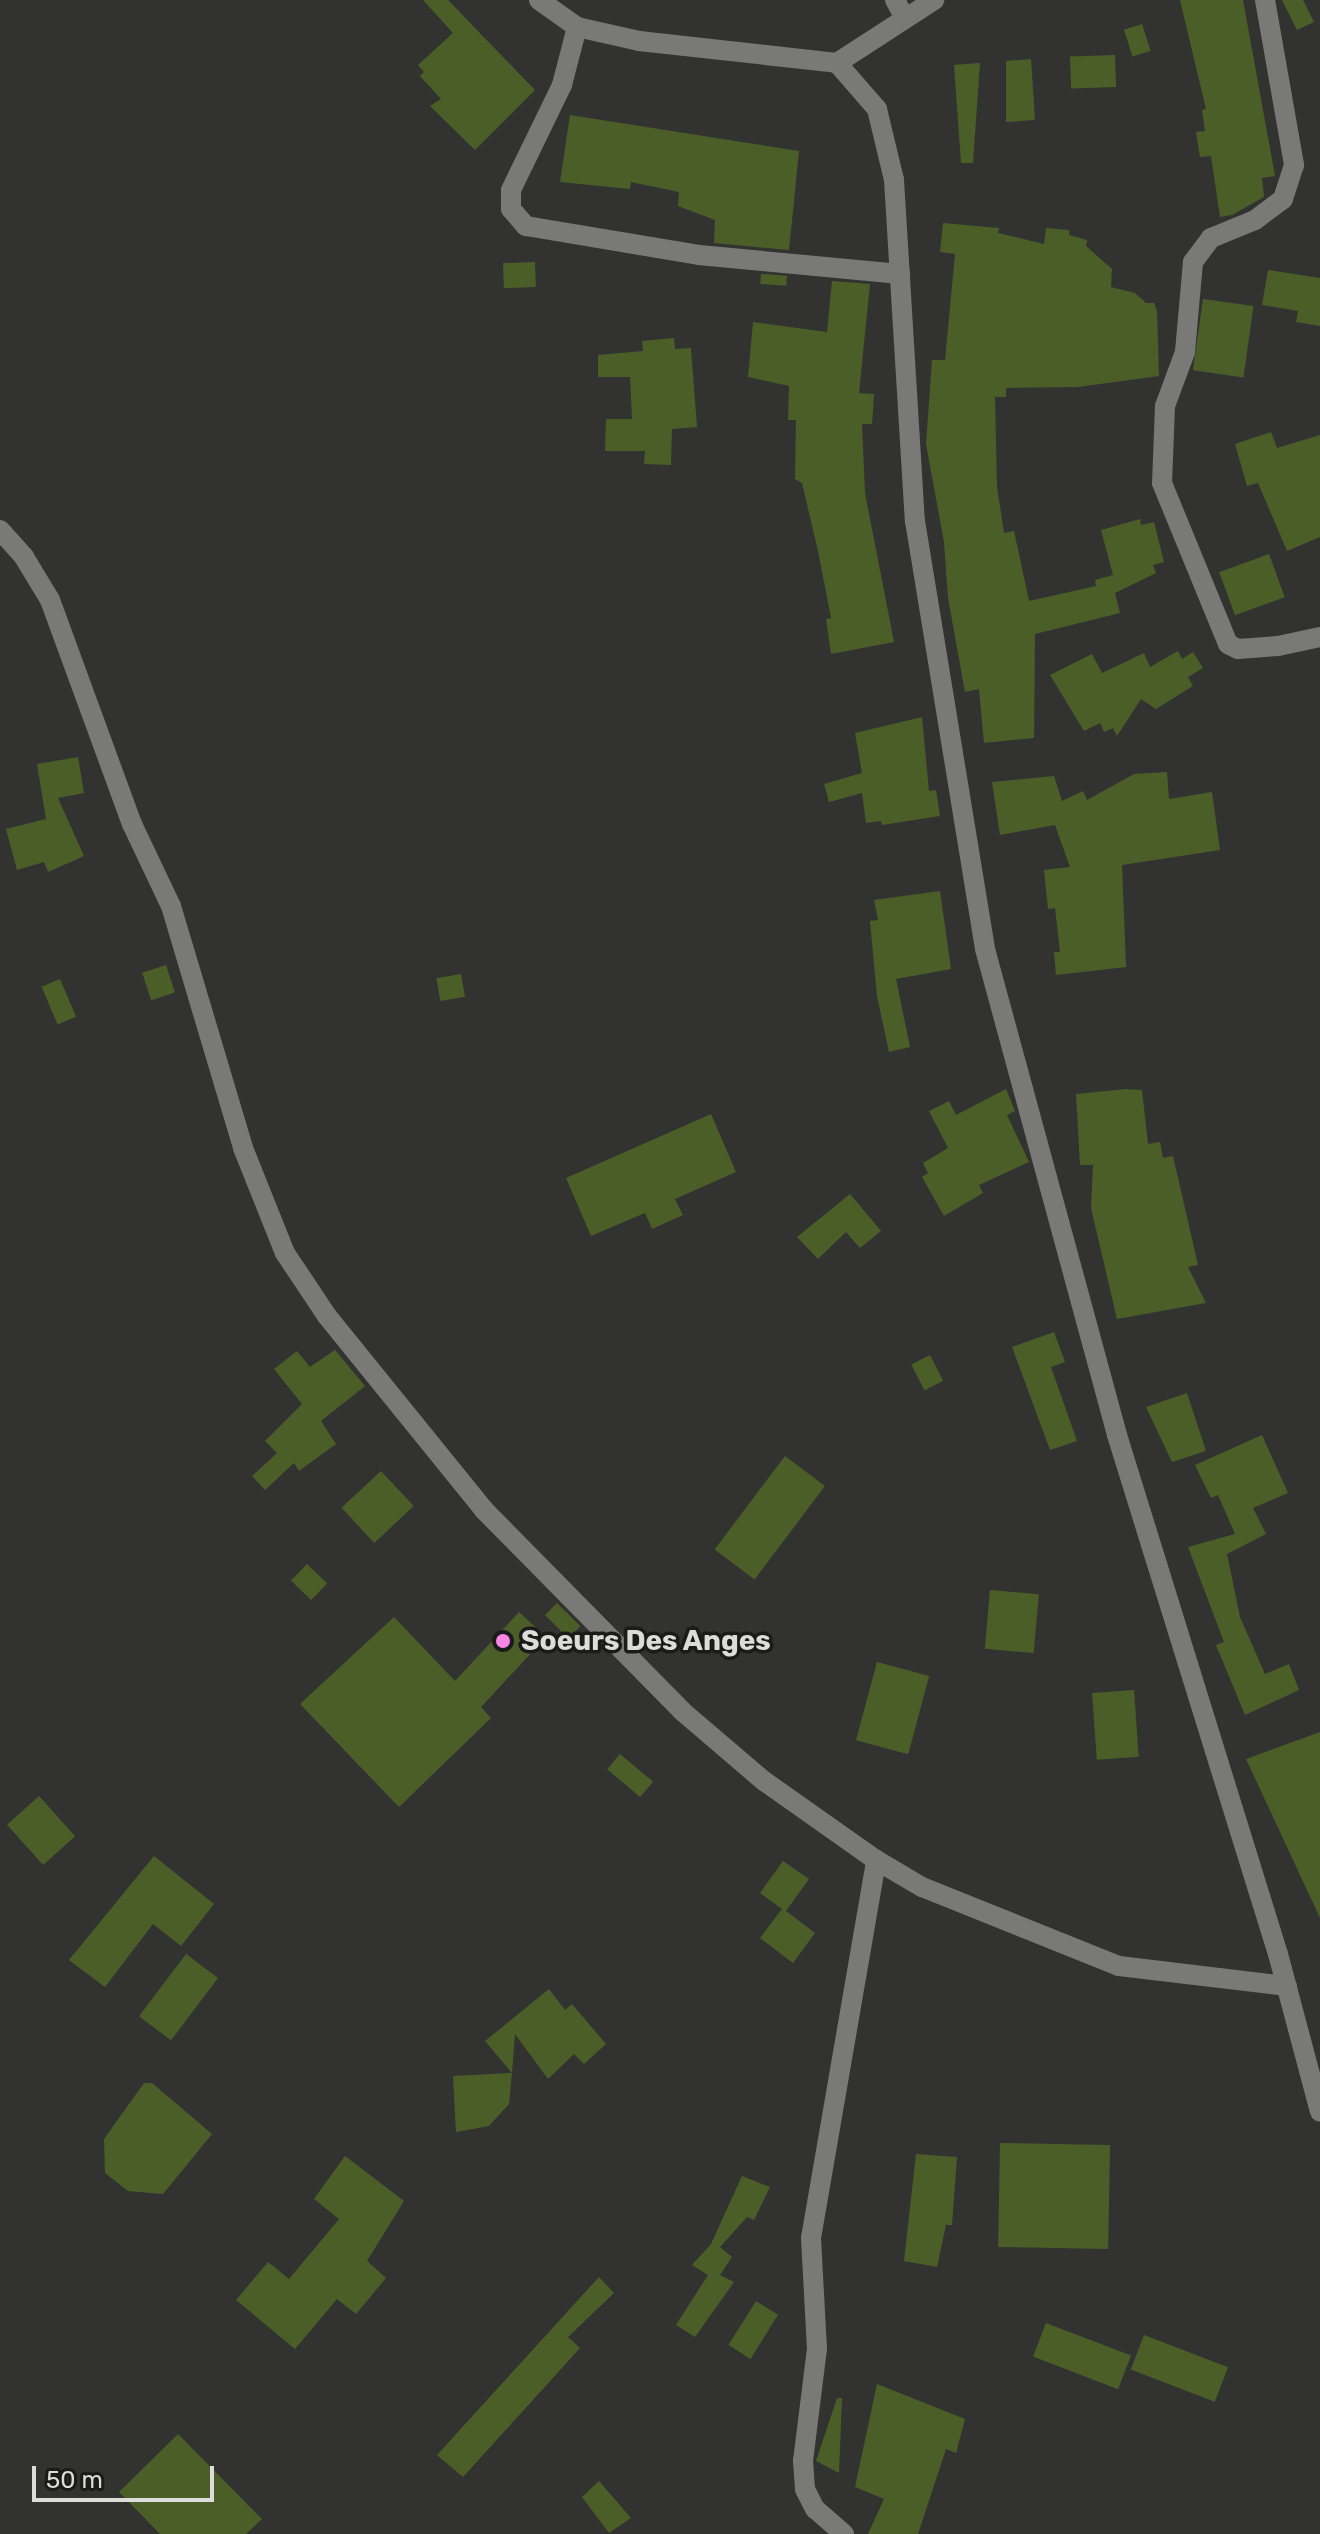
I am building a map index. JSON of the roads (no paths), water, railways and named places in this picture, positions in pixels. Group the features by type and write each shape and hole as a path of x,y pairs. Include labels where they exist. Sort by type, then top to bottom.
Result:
{"street":[{"path":"539,0 577,27 639,41 837,63 877,109 894,180 915,521 985,949 1117,1435 1287,1986 1319,2102"},
{"path":"837,63 900,9 934,0"},
{"path":"1265,0 1294,165 1283,199 1255,220 1211,238 1193,262 1185,352 1165,406 1162,483 1228,644 1238,649 1278,646 1320,637"},
{"path":"577,27 562,85 511,190 511,209 526,226 699,255 900,274"},
{"path":"0,530 50,600 132,824 171,906 243,1148 285,1253 327,1316 484,1510 682,1711 764,1781 876,1860 963,1905 1119,1966 1287,1986"},
{"path":"844,2534 815,2509 805,2489 803,2461 817,2349 811,2238 876,1860"}],"place":[{"name":"Soeurs Des Anges","path":"503,1641"}]}
